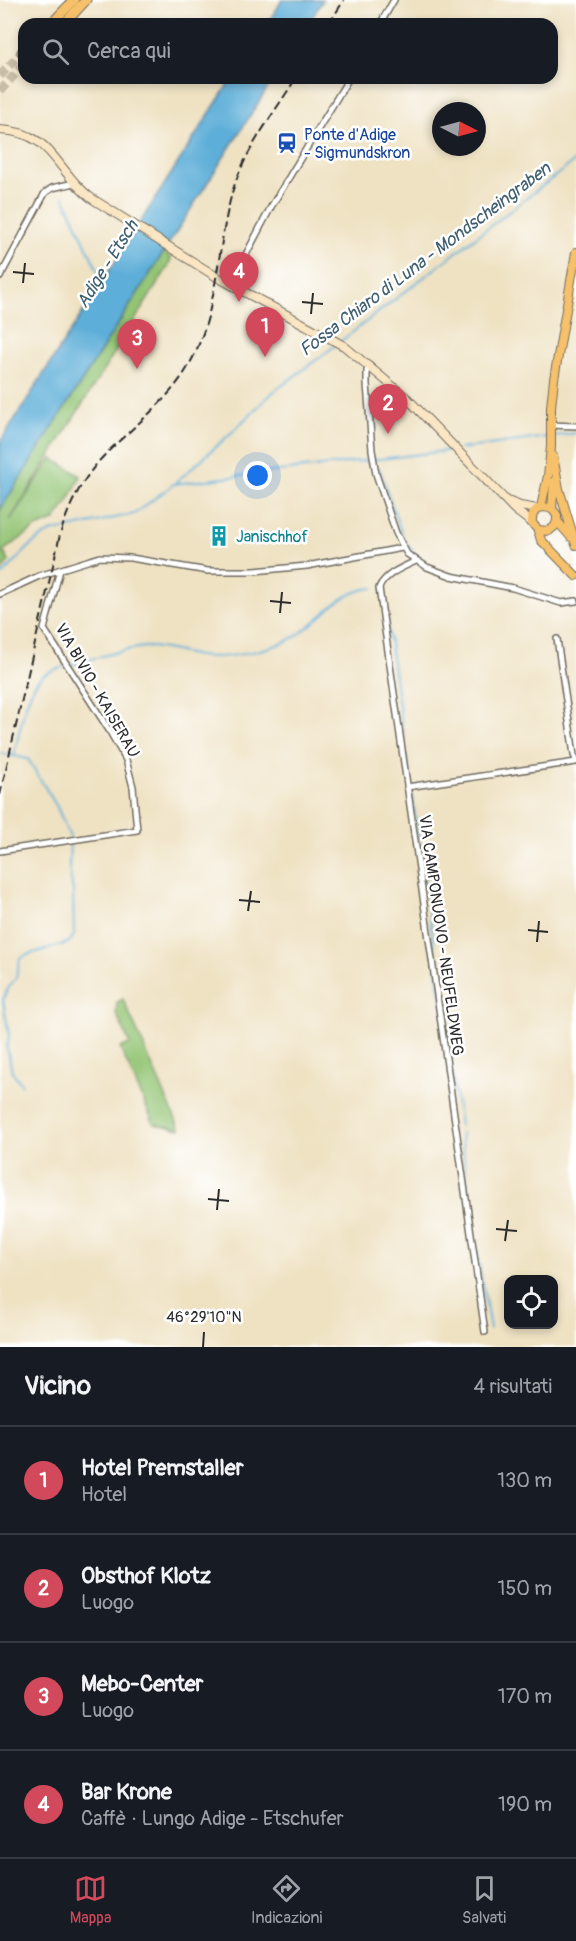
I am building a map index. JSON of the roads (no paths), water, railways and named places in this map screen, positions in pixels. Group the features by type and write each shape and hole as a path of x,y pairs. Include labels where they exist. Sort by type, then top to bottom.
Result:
{"highway":[{"path":"57,18 74,0"},
{"path":"70,18 86,0"}],"main road":[{"path":"0,130 15,131 43,144 74,183 91,198 230,285 344,346 407,398 506,501 544,532 551,530 557,521 557,515 552,509 554,483 550,429 554,378 576,252"},
{"path":"551,448 546,490 539,508 533,513 535,526 541,540 576,576"},
{"path":"551,448 559,489 575,543"},
{"path":"506,501 520,506 552,509"},
{"path":"557,521 575,543"}],"street":[{"path":"384,18 394,0"},
{"path":"230,285 271,207 345,84"},
{"path":"0,277 45,193 52,188 74,183"},
{"path":"369,366 367,384 375,474 402,548 407,554 416,561 451,576 513,588 561,603 576,601"},
{"path":"550,429 576,426"},
{"path":"0,594 39,576 84,561 107,557 131,558 208,571 283,569 402,548"},
{"name":"VIA CAMPONUOVO - NEUFELDWEG","path":"416,561 388,577 379,588 410,786 485,1332"},
{"name":"VIA BIVIO - KAISERAU","path":"0,851 137,830 133,787 126,760 110,730 44,629 60,570"},
{"path":"410,786 576,761 557,639"}],"water":[{"path":"282,0 323,0 312,18 271,18"},
{"path":"228,84 270,84 0,510 0,442"}],"waterway":[{"name":"Fossa Chiaro di Luna - Mondscheingraben","path":"341,341 576,160"},
{"name":"Adige - Etsch","path":"64,197 103,282"},
{"name":"Fossa Chiaro di Luna - Mondscheingraben","path":"0,577 33,543 50,532 134,514 174,484 272,393 336,345"},
{"path":"460,449 576,433"},
{"path":"174,484 454,450"},
{"path":"379,468 405,543 421,559"},
{"path":"70,665 117,652 146,647 210,657 251,652 280,644 292,638 347,596 373,588"},
{"path":"382,588 460,1126"},
{"path":"14,755 26,704 35,685 45,674 66,666"},
{"path":"0,753 28,759 57,807 70,837"},
{"path":"22,1085 12,1071 7,1048 9,1036 3,1000 16,978 20,959 26,955 68,943 74,936 73,891 69,868 70,841"},
{"path":"461,1133 469,1203 490,1329"}],"tunnel":[{"path":"0,76 18,56"},
{"path":"0,91 18,71"}],"railway":[{"path":"333,18 344,0"},
{"path":"0,795 60,535 67,514 81,485 94,467 174,387 195,354 210,309 226,216 237,178 260,134 292,84"}],"place":[{"name":"Ponte d'Adige - Sigmundskron","path":"287,143"},
{"name":"Bar Krone","path":"239,302"},
{"name":"Hotel Premstaller","path":"265,357"},
{"name":"Mebo-Center","path":"137,369"},
{"name":"Obsthof Klotz","path":"388,434"},
{"name":"Janischhof","path":"219,536"}]}
